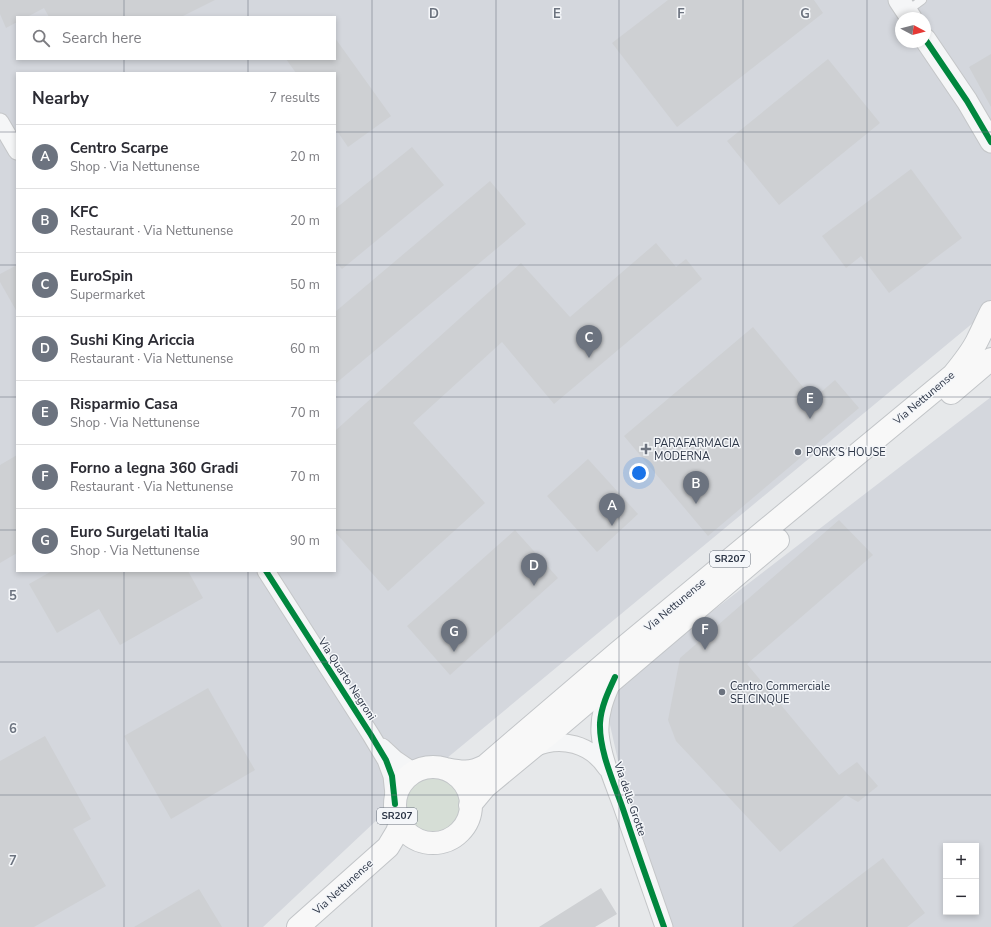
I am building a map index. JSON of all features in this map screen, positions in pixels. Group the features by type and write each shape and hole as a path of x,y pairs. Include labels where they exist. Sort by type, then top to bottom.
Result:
{"main road":[{"name":"Via Nettunense","path":"445,769 468,772 485,766 617,653 953,375 966,359 991,312"},
{"name":"Via Nettunense","path":"470,805 485,787 991,359"},
{"name":"SR207","path":"434,767 445,769 455,774 464,783 469,794 469,814 466,822 455,836 447,840 430,843 421,841 403,821 396,794 400,785 414,772 424,768 434,767"},
{"name":"Via Nettunense","path":"298,927 388,847 403,821"}],"street":[{"path":"930,48 967,102 991,142"},
{"path":"0,122 16,149"},
{"name":"Via Quarto Negroni","path":"267,572 386,760 392,776 403,821"},
{"name":"Via delle Grotte","path":"615,677 605,699 600,722 602,744 611,777 664,927"},
{"name":"Via Quarto Negroni","path":"371,735 390,755 414,772"},
{"name":"Via delle Grotte","path":"527,752 543,744 552,742 577,745 595,754 611,777"}],"shaded area":[{"path":"0,0 991,0 991,308 412,787 263,927 0,927"},
{"path":"991,397 991,927 672,927 619,765 608,716 612,700 624,679"},
{"path":"426,770 440,770 452,775 462,785 467,797 467,811 462,823 452,833 440,838 426,838 414,833 404,823 399,811 399,797 404,785 414,775"}],"building":[{"path":"0,0 215,0 183,16 48,16 44,8 29,16 16,16 16,23 6,28 0,14"},
{"path":"668,0 814,0 823,13 677,127 612,43"},
{"path":"336,39 391,116 348,147 336,129 336,72 295,72 287,60 336,60"},
{"path":"991,54 991,107 969,67"},
{"path":"828,59 880,123 779,205 727,141"},
{"path":"412,147 444,185 342,269 336,262 336,208"},
{"path":"911,169 962,238 889,293 861,256 846,268 822,236"},
{"path":"490,181 526,224 336,383 336,311"},
{"path":"656,243 676,267 686,259 702,279 554,404 502,342 413,423 485,503 388,591 336,533 336,430 521,263 570,317"},
{"path":"16,266 16,310 0,282 0,274"},
{"path":"753,327 813,399 835,380 859,408 708,536 624,436"},
{"path":"16,456 16,554 0,563 0,465"},
{"path":"588,459 638,514 597,552 547,496"},
{"name":"Centro Commerciale SEI.CINQUE","path":"839,520 873,555 747,664 839,775 857,762 878,786 858,802 846,795 780,852 676,741 668,720 680,658"},
{"path":"515,530 558,578 450,675 407,626"},
{"path":"50,572 189,572 203,598 120,645 99,609 57,633 29,584"},
{"path":"208,688 255,770 171,819 124,736"},
{"path":"45,736 91,819 73,829 106,886 34,927 0,927 0,761"},
{"path":"883,858 925,913 907,927 792,927"},
{"path":"601,888 617,914 595,927 539,927"},
{"path":"199,889 222,927 134,927"}],"cycle path":[{"path":"931,48 967,101 991,142"},
{"path":"267,572 386,760 392,776 395,804"},
{"path":"615,677 603,705 600,723 600,734 604,756 664,927"}],"place":[{"name":"EuroSpin","path":"589,358"},
{"name":"Risparmio Casa","path":"810,419"},
{"name":"PARAFARMACIA MODERNA","path":"646,449"},
{"name":"PORK'S HOUSE","path":"798,452"},
{"name":"KFC","path":"696,504"},
{"name":"Centro Scarpe","path":"612,526"},
{"name":"Sushi King Ariccia","path":"534,586"},
{"name":"Forno a legna 360 Gradi","path":"705,650"},
{"name":"Euro Surgelati Italia","path":"454,652"},
{"name":"Centro Commerciale SEI.CINQUE","path":"722,692"}]}
